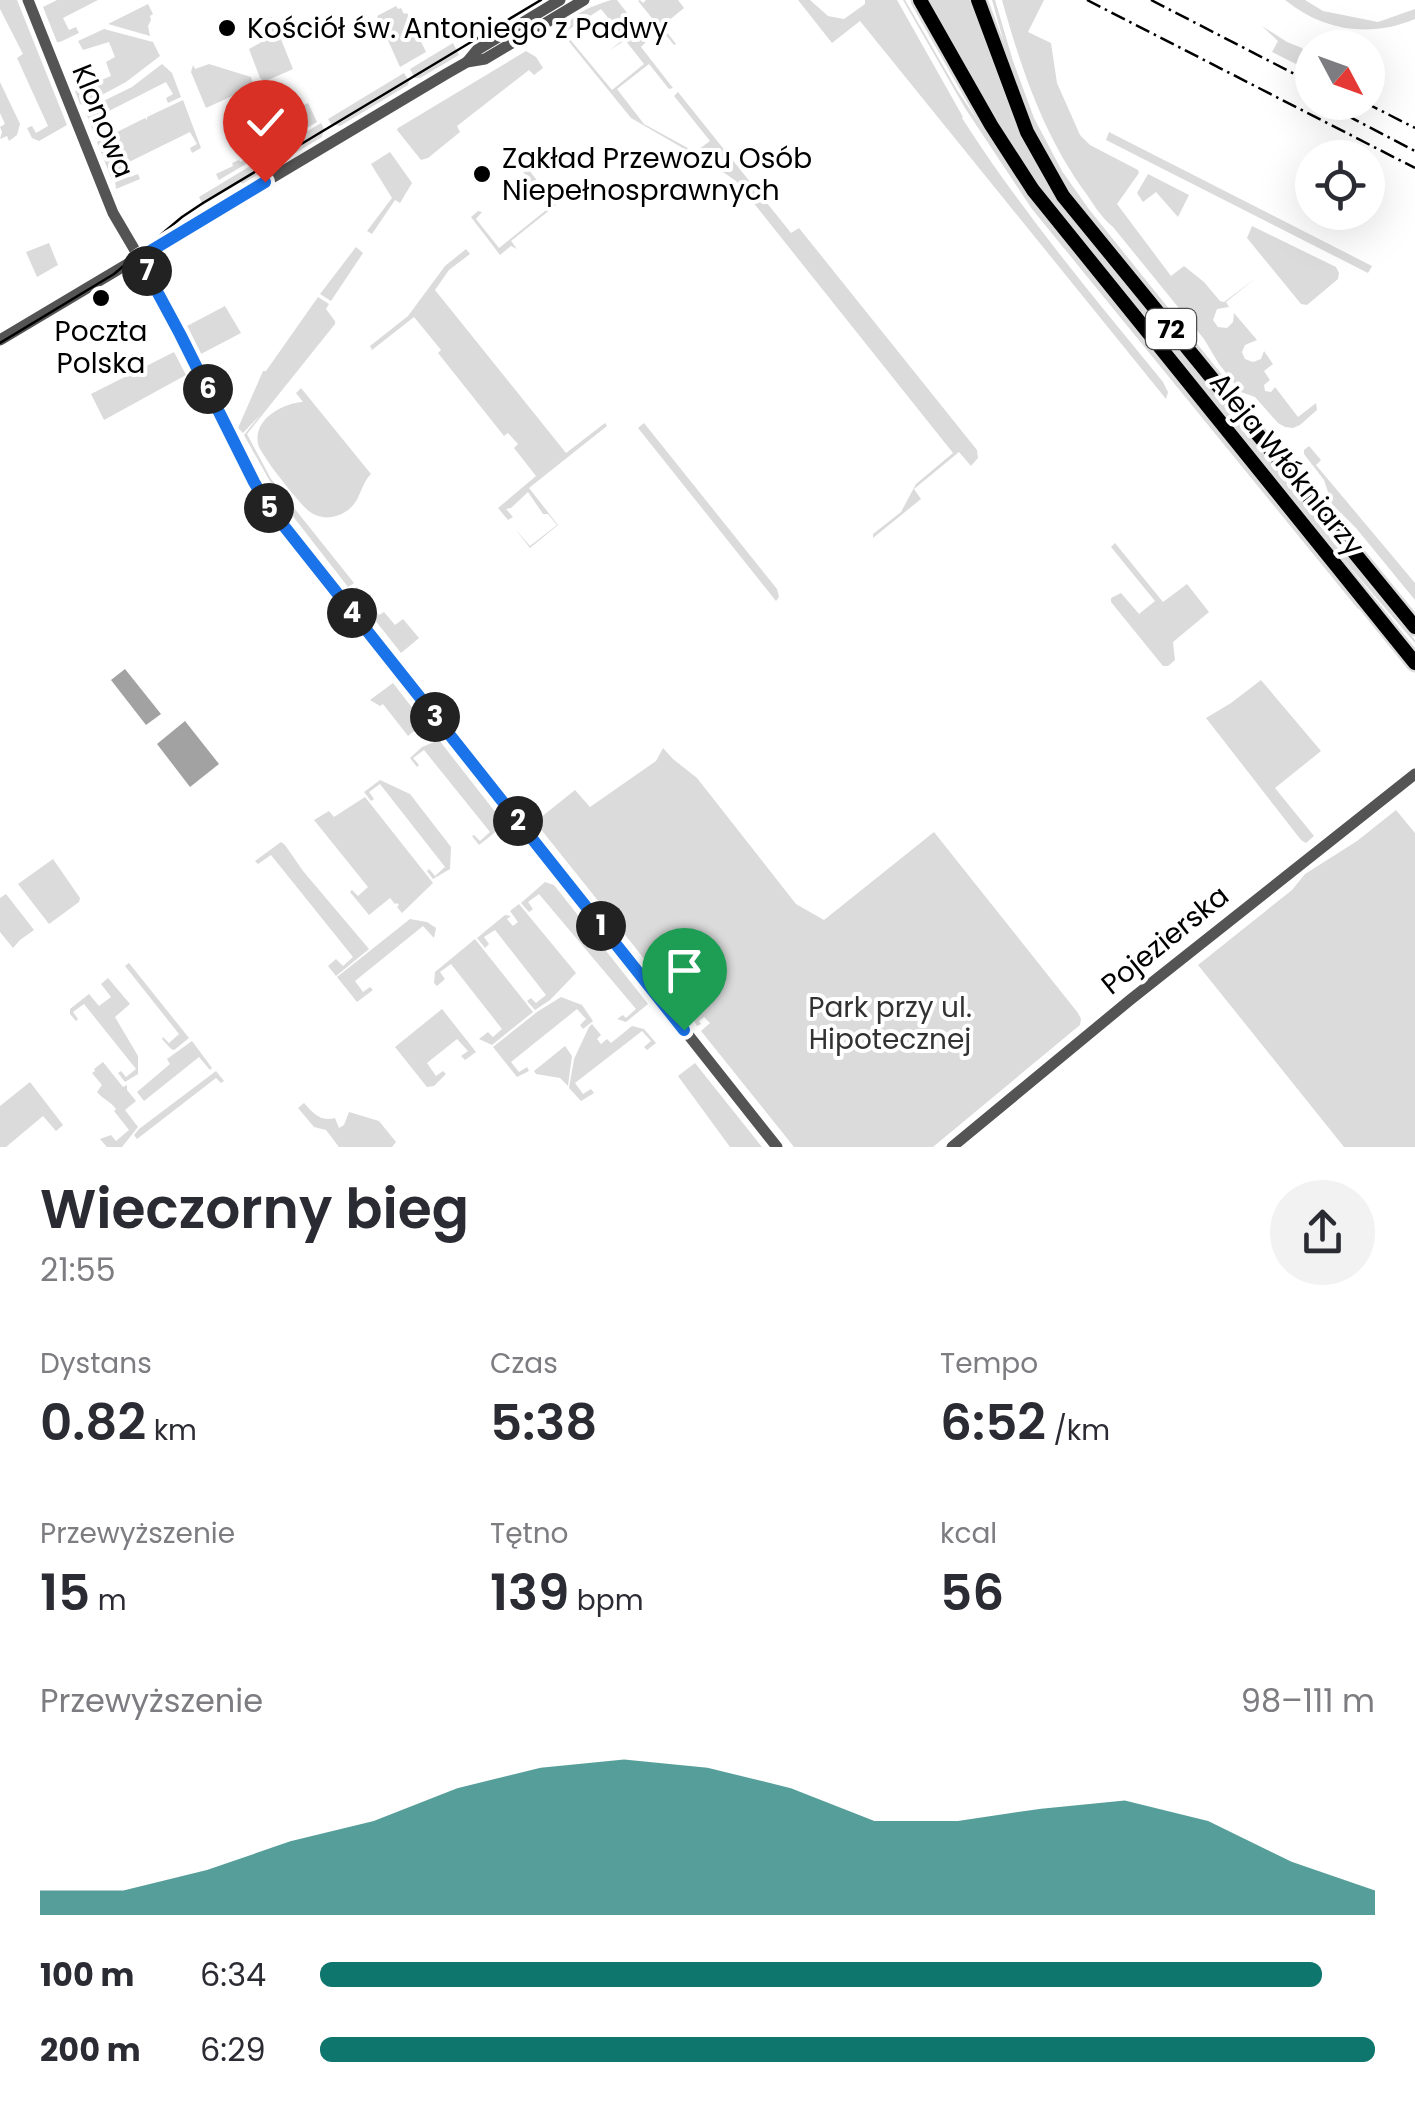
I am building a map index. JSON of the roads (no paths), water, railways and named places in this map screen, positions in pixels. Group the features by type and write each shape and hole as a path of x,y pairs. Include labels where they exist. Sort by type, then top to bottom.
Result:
{"main road":[{"name":"Aleja Włókniarzy","path":"920,0 1032,190 1415,663"},
{"name":"Aleja Włókniarzy","path":"978,0 1027,132 1064,196 1415,627"}],"street":[{"name":"Klonowa","path":"28,0 101,186 260,494 777,1147"},
{"path":"0,340 467,62 477,50 560,0"},
{"path":"467,62 485,59 584,0"},
{"name":"Pojezierska","path":"952,1147 1414,771"}],"tram line":[{"path":"0,343 114,274 203,203 541,0"}],"railway":[{"path":"1087,0 1415,168"},
{"path":"1151,0 1295,74"},
{"path":"1385,113 1415,128"},
{"path":"1356,120 1415,151"}],"place":[{"name":"Kościół św. Antoniego z Padwy","path":"227,28"},
{"name":"Zakład Przewozu Osób Niepełnosprawnych","path":"482,174"},
{"name":"Poczta Polska","path":"101,298"}],"park label":[{"name":"Park przy ul. Hipotecznej","path":"890,1023"}]}
